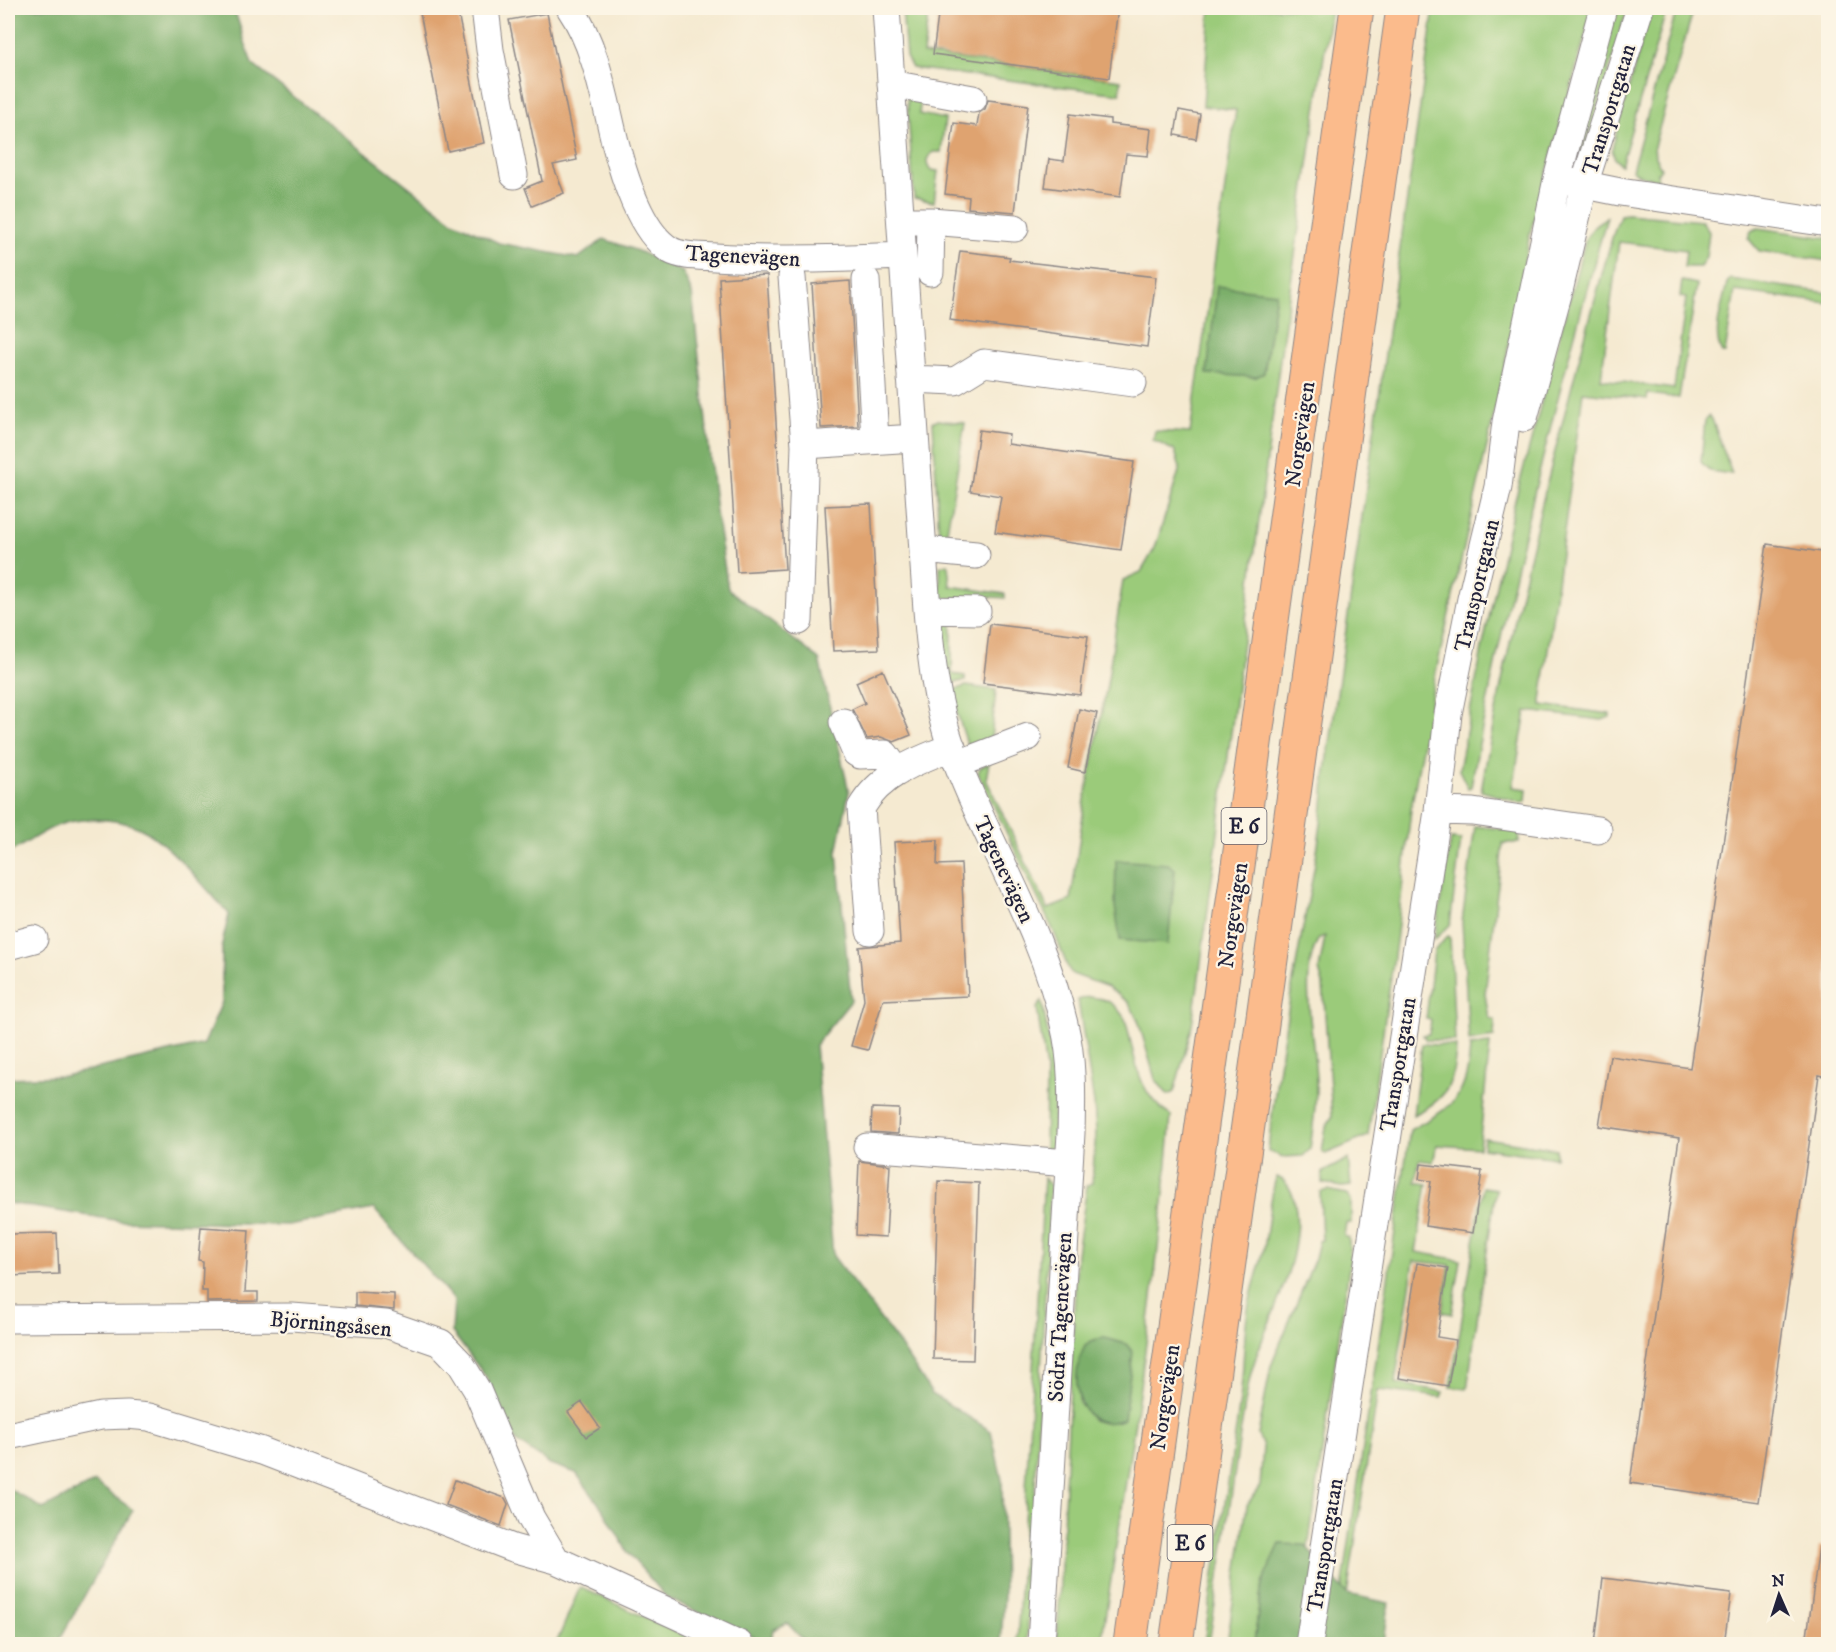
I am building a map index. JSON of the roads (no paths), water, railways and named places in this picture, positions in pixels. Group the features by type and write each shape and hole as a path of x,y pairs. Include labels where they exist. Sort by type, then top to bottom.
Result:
{"highway":[{"name":"Norgevägen","path":"1130,1644 1357,8"},
{"name":"Norgevägen","path":"1176,1644 1403,8"}],"street":[{"path":"485,8 488,41 514,175"},
{"name":"Tagenevägen","path":"570,8 580,23 597,70 622,169 644,220 670,250 687,255 760,260 902,256"},
{"name":"Tagenevägen","path":"886,8 927,610 937,696 955,756 1028,916 1056,992"},
{"name":"Transportgatan","path":"1498,487 1506,422 1557,179 1603,8"},
{"name":"Transportgatan","path":"1309,1644 1438,811 1448,714 1470,599 1498,487 1522,424 1559,291 1584,185 1640,8"},
{"path":"891,84 973,99"},
{"path":"1557,179 1828,223"},
{"path":"900,221 931,221 1015,228"},
{"path":"930,272 931,221"},
{"path":"792,277 804,445 799,621"},
{"path":"866,280 875,440"},
{"path":"911,379 955,381 984,363 1133,383"},
{"path":"804,445 915,438"},
{"path":"923,550 976,555"},
{"path":"927,610 977,610"},
{"path":"843,722 856,753 860,755 885,754 898,772"},
{"path":"870,930 861,808 868,795 898,772 927,756 955,756 1028,737"},
{"path":"1438,811 1473,812 1599,830"},
{"path":"8,946 34,939"},
{"name":"Södra Tagenevägen","path":"1041,1644 1072,1095 1069,1048 1056,992"},
{"path":"867,1147 1068,1163"},
{"name":"Björningsåsen","path":"8,1318 292,1317 386,1324 441,1343 461,1364 477,1390 531,1518 556,1560"},
{"path":"8,1436 101,1416 149,1417 262,1451 513,1548 556,1560 739,1644"}]}
